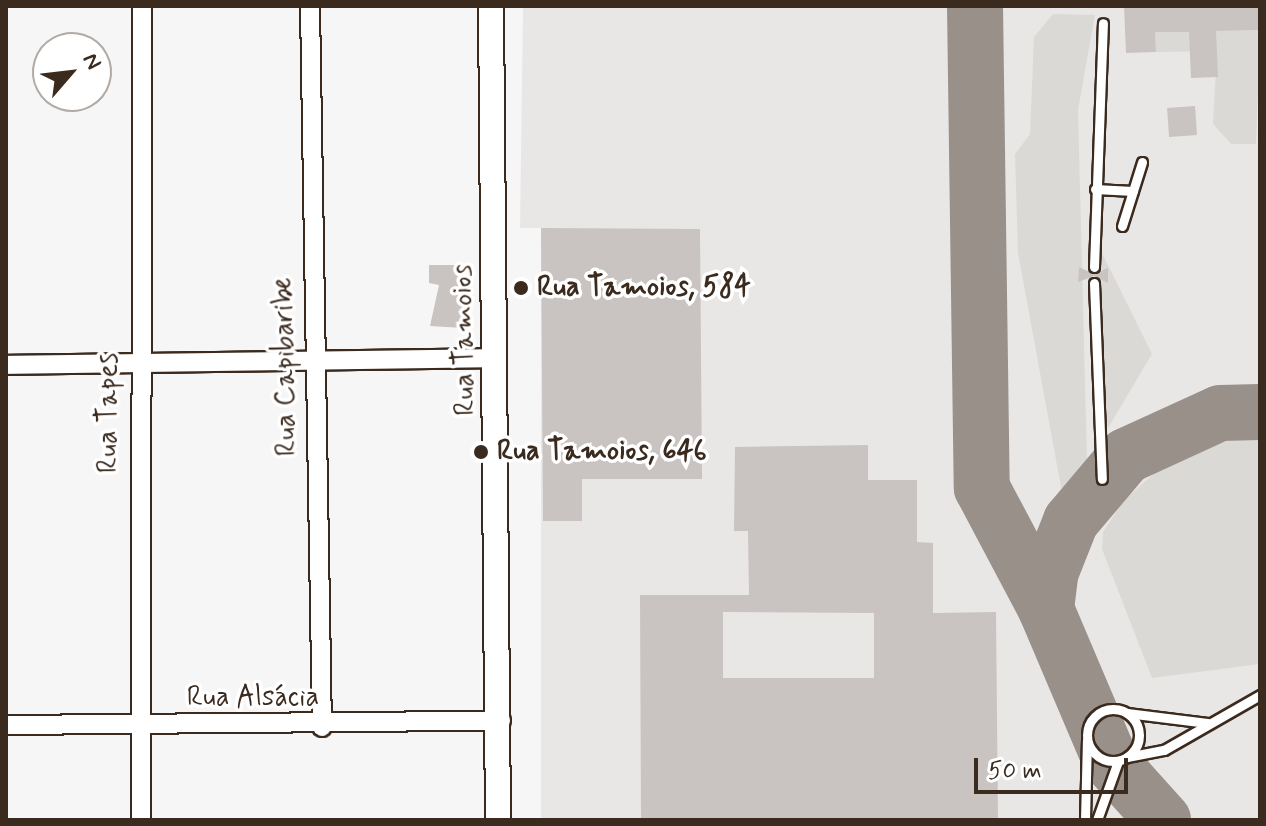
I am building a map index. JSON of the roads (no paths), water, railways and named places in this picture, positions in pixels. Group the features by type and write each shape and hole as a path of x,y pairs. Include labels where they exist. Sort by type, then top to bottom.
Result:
{"main road":[{"name":"Rua Tamoios","path":"491,6 501,721 499,819"}],"street":[{"name":"Rua Tapes","path":"141,820 136,368 142,6"},
{"name":"Rua Capibaribe","path":"310,6 313,364 322,727"},
{"path":"6,365 136,368 495,358"},
{"name":"Rua Alsácia","path":"6,725 322,727 501,721"}],"lane":[{"path":"1094,267 1103,23"},
{"path":"1122,226 1142,162"},
{"path":"1095,189 1133,191"},
{"path":"1094,283 1102,479"},
{"path":"1087,740 1100,758 1149,756 1260,695"},
{"path":"1085,820 1087,740 1098,713 1127,713 1207,723"},
{"path":"1097,820 1122,759 1138,730 1127,713"}],"place":[{"name":"Rua Tamoios, 584","path":"521,288"},
{"name":"Rua Tamoios, 646","path":"481,452"}]}
